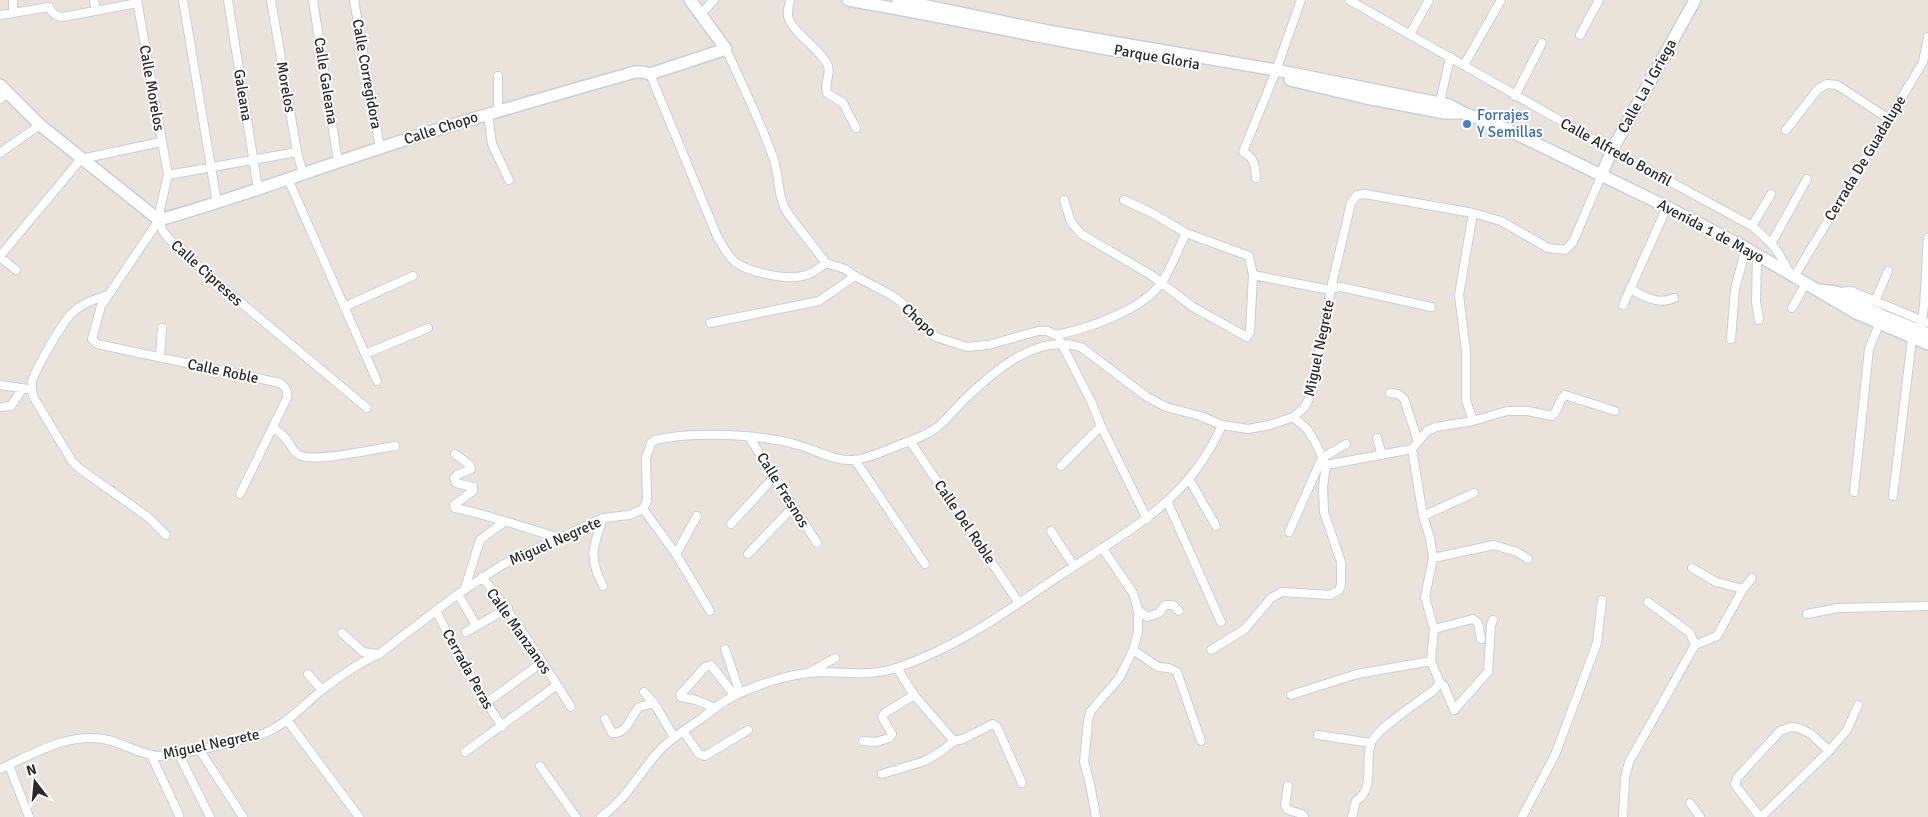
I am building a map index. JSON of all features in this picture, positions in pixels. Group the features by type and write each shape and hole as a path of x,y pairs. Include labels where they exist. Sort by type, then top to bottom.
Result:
{"main road":[{"path":"690,0 726,49"},
{"name":"Parque Gloria","path":"848,0 1275,73 1367,93 1445,113 1466,114"},
{"name":"Parque Gloria","path":"898,0 1047,35"},
{"name":"Calle La I Griega","path":"1602,174 1612,150 1695,0"},
{"name":"Calle Chopo","path":"159,220 218,203 493,112 635,72 650,74 726,49"},
{"name":"Calle Cipreses","path":"3,92 40,126 159,220"},
{"name":"Parque Gloria","path":"1367,93 1440,102 1500,126 1602,174"},
{"name":"Avenida 1 de Mayo","path":"1602,174 1746,248 1819,290 1832,300 1879,324 1920,328"},
{"name":"Avenida 1 de Mayo","path":"1819,290 1836,292 1920,328 1928,334"},
{"name":"Avenida 1 de Mayo","path":"1920,328 1928,344"}],"street":[{"path":"13,0 13,12"},
{"path":"94,0 96,11"},
{"path":"183,0 218,203"},
{"name":"Galeana","path":"228,0 258,189"},
{"name":"Morelos","path":"270,0 297,152 303,174"},
{"name":"Calle Galeana","path":"313,0 338,162"},
{"name":"Calle Corregidora","path":"354,0 380,148"},
{"path":"701,14 714,0"},
{"path":"790,0 788,11 790,21 826,62 829,72 826,82 827,93 843,103 856,128"},
{"path":"1256,178 1255,163 1249,155 1243,152 1275,73 1301,0"},
{"name":"Calle Alfredo Bonfil","path":"1349,0 1362,3 1410,34 1515,96 1752,226 1772,242 1792,276"},
{"path":"1410,34 1429,0"},
{"path":"1464,65 1502,0"},
{"path":"1580,35 1599,0"},
{"path":"0,15 49,4 52,13 57,17 63,17 137,1"},
{"name":"Calle Morelos","path":"137,1 168,175 159,220"},
{"name":"Cerrada De Guadalupe","path":"1792,276 1922,62 1928,37"},
{"path":"1515,96 1542,42"},
{"path":"650,74 726,251 736,262 748,268 783,278 796,278 808,275 826,263 783,208 774,161 726,49"},
{"path":"1440,102 1450,57"},
{"path":"498,76 493,112 492,144 509,180"},
{"path":"1786,130 1818,89 1828,84 1836,85 1889,119"},
{"path":"0,153 40,126"},
{"path":"16,270 0,256 81,159 161,142"},
{"path":"168,175 297,152"},
{"name":"Miguel Negrete","path":"1293,417 1304,408 1312,393 1332,288 1351,204 1357,195 1365,194 1473,214 1501,222 1548,248 1565,250 1573,242 1602,174"},
{"path":"288,179 377,382"},
{"path":"1772,242 1807,179"},
{"path":"1752,226 1771,194"},
{"path":"1064,200 1071,222 1081,234 1161,283 1193,307 1247,337 1250,332 1254,275 1249,256 1186,233 1152,213 1124,200"},
{"path":"1623,305 1667,207"},
{"path":"1473,214 1459,295 1466,351 1466,400 1473,420"},
{"path":"0,406 11,406 27,389 32,382 36,369 70,315 80,306 108,295 159,220"},
{"name":"Calle Cipreses","path":"159,220 168,239 215,281 367,408"},
{"name":"Chopo","path":"826,263 845,269 891,295 901,302 924,328 936,337 967,347 988,345 1038,331 1047,331 1056,335 1081,330 1103,322 1149,295 1161,283 1186,233"},
{"path":"1893,496 1920,328 1928,238"},
{"path":"1731,340 1735,289 1746,248"},
{"path":"1758,255 1756,302 1759,320"},
{"path":"1875,301 1888,271"},
{"path":"1254,275 1325,289 1341,288 1430,306"},
{"path":"344,307 413,276"},
{"path":"710,324 819,301 855,276"},
{"path":"1792,308 1806,283"},
{"path":"1630,288 1639,294 1661,301 1668,302 1674,298"},
{"path":"1836,292 1851,291 1875,301 1920,328"},
{"name":"Calle Roble","path":"108,295 101,306 92,335 94,342 280,383 285,386 287,398 240,494"},
{"path":"1854,492 1869,349 1879,324"},
{"path":"160,357 162,328"},
{"path":"365,354 428,328"},
{"path":"1056,335 1092,401 1101,426 1146,519"},
{"path":"710,611 676,554 643,509 647,501 646,458 651,443 655,440 715,435 749,437 797,444 840,460 855,460 910,442 937,428 982,384 1012,360 1045,346 1072,344 1081,347 1147,396 1166,407 1200,416 1222,425 1248,428 1270,425 1293,417 1307,429 1324,461 1324,512 1341,562 1341,585 1339,590 1330,595 1282,592 1271,598 1245,629 1211,650"},
{"path":"0,385 27,389 72,461 80,469 148,517 166,535"},
{"path":"1390,393 1398,394 1404,399 1418,442"},
{"path":"1324,461 1382,455 1412,449 1427,431 1436,426 1473,420 1507,411 1528,411 1552,416 1565,395 1615,411"},
{"path":"600,817 626,796 661,750 674,737 737,694 774,681 809,673 871,674 897,668 957,642 1019,603 1146,519 1189,479 1215,441 1222,425"},
{"path":"1061,466 1101,426"},
{"path":"272,427 286,439 300,456 337,455 395,446"},
{"name":"Calle Fresnos","path":"749,437 817,543"},
{"path":"1377,438 1382,455"},
{"name":"Calle Del Roble","path":"910,442 1019,603"},
{"path":"1290,532 1324,461 1346,444"},
{"path":"1412,449 1423,516 1430,538 1433,558 1426,597 1434,629 1431,661 1454,710 1488,672 1491,625 1493,620"},
{"path":"455,454 470,466 471,469 457,475 454,478 456,483 463,483 473,487 473,491 454,505 455,508 480,512 504,522 560,538"},
{"path":"855,460 924,564"},
{"path":"731,524 775,476"},
{"path":"1189,479 1216,526"},
{"path":"1423,516 1474,493"},
{"path":"1166,501 1222,622"},
{"path":"748,554 794,506"},
{"name":"Miguel Negrete","path":"0,769 36,752 83,739 106,740 130,746 151,755 199,749 267,732 287,720 322,690 361,662 379,654 461,592 502,565 603,518 628,516 643,509"},
{"path":"676,554 697,516"},
{"path":"603,518 593,546 596,571 603,586"},
{"path":"476,626 461,592 480,540 504,522"},
{"path":"1051,531 1074,566"},
{"path":"1433,558 1494,545 1517,552 1528,559"},
{"path":"1096,817 1084,762 1090,712 1120,677 1133,650 1138,632 1138,610 1134,593 1103,549"},
{"path":"1692,568 1716,582 1743,589"},
{"name":"Calle Manzanos","path":"482,577 508,608 571,708"},
{"path":"1623,817 1624,778 1629,762 1694,645 1717,636 1743,589 1752,578"},
{"path":"1522,817 1555,755 1597,643 1602,600"},
{"path":"1648,602 1690,633 1694,645"},
{"path":"1138,610 1147,616 1159,613 1165,605 1173,606 1179,611"},
{"path":"1807,614 1838,608 1928,606"},
{"path":"466,632 508,608"},
{"name":"Cerrada Peras","path":"436,611 486,703 502,727"},
{"path":"1434,629 1473,619 1478,623 1481,639"},
{"path":"342,633 362,652 379,654"},
{"path":"725,649 737,694"},
{"path":"1133,650 1158,667 1169,668 1177,672 1202,741"},
{"path":"809,673 835,658"},
{"path":"1291,695 1357,674 1431,661"},
{"path":"486,703 541,663"},
{"path":"715,708 696,700 681,698 680,695 705,667 711,665 737,694"},
{"path":"897,668 914,695 954,741"},
{"path":"308,674 322,690"},
{"path":"1352,817 1356,801 1363,796 1367,789 1371,742 1380,731 1434,690 1440,683"},
{"name":"Calle Manzanos","path":"465,752 502,727 557,685"},
{"path":"644,692 654,703 674,737"},
{"path":"863,741 876,742 889,738 892,734 882,718 885,713 914,695"},
{"path":"605,718 612,733 615,734 625,730 640,707 654,703"},
{"path":"1829,751 1811,734 1799,728 1791,727 1780,731 1737,778 1735,785 1761,817 1829,751 1847,730 1858,705"},
{"path":"287,720 359,817"},
{"path":"882,774 925,761 954,741 963,739 993,724 997,727 1022,783"},
{"path":"683,731 699,754 705,756 748,730"},
{"path":"1318,735 1371,742"},
{"path":"199,749 243,817"},
{"path":"178,753 210,817"},
{"path":"151,755 180,815"},
{"path":"9,765 29,817"},
{"path":"540,766 576,817"},
{"path":"1288,786 1285,805 1288,810 1302,814 1304,817"},
{"path":"1690,803 1700,817"}],"place":[{"name":"Forrajes Y Semillas","path":"1467,124"}]}
